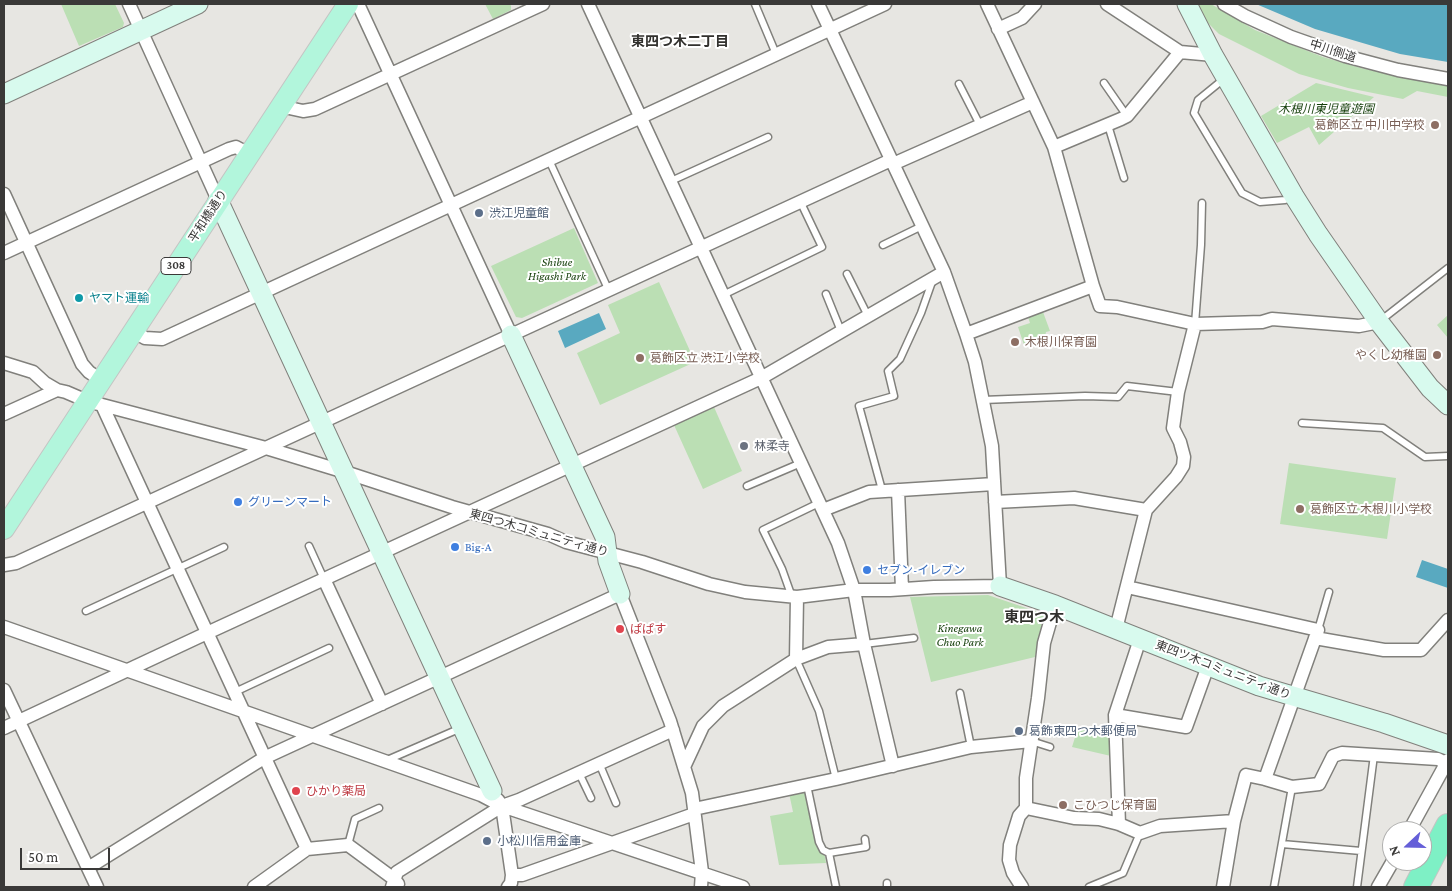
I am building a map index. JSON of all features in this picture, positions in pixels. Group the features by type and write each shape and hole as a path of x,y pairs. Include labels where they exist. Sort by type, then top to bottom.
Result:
{"highway":[{"path":"1416,887 1448,826"},
{"path":"1433,887 1448,857"}],"main road":[{"name":"平和橋通り","path":"4,529 94,403 101,380 348,4"}],"street":[{"path":"130,4 218,200 497,798 520,879"},
{"path":"4,94 198,4"},
{"path":"358,4 605,537 608,561 673,730 692,793 702,872 701,887"},
{"path":"280,106 309,111 543,4"},
{"path":"588,4 838,543 854,590 864,644 893,766"},
{"path":"818,4 944,272 975,362 992,446 1000,586"},
{"path":"133,331 145,338 162,339 548,158 885,4"},
{"path":"987,4 1054,147 1100,306 1117,307 1195,324 1262,322 1272,318 1358,326 1379,322"},
{"path":"998,29 1022,18 1035,4"},
{"path":"1107,4 1180,52 1214,55"},
{"path":"1187,4 1226,77 1318,234 1379,322 1430,388 1448,405"},
{"name":"中川側道","path":"1224,4 1268,27 1309,44 1398,70 1448,79"},
{"path":"1054,147 1126,116 1180,52"},
{"path":"4,565 16,563 892,162 1033,102"},
{"path":"4,253 229,149 236,148 249,154"},
{"path":"4,194 82,364 101,380"},
{"path":"4,728 207,632 761,378 944,272"},
{"path":"966,334 1093,286"},
{"path":"1116,629 1146,510 1176,477 1183,466 1184,457 1180,442 1173,428 1178,392 1195,324"},
{"name":"東四つ木コミュニティ通り","path":"4,363 33,372 45,383 57,390 94,403 266,448 345,472 408,494 548,534 566,542 642,562 709,584 745,592 795,597 854,590 1000,586"},
{"path":"4,414 57,390"},
{"path":"94,403 147,503 307,849"},
{"path":"821,506 882,490 994,484"},
{"path":"898,490 902,589"},
{"path":"995,502 1074,498 1146,510"},
{"path":"324,580 382,704"},
{"name":"東四ツ木コミュニティ通り","path":"1000,586 1055,605 1260,686 1384,723 1448,756"},
{"path":"1127,587 1384,650 1421,650 1448,620"},
{"path":"88,868 264,758 620,594"},
{"path":"795,597 796,658"},
{"path":"1022,887 1013,873 1010,860 1013,838 1020,816 1026,808 1026,778 1044,643 1055,605"},
{"path":"4,627 482,796 497,798 611,842 743,887"},
{"path":"1265,779 1317,634"},
{"path":"1118,824 1115,715 1116,707 1140,639"},
{"path":"684,767 703,726 723,706 796,658 828,647 864,644"},
{"path":"1115,715 1186,727 1208,666"},
{"path":"4,690 97,887"},
{"path":"395,884 397,872 497,798 579,773 673,730"},
{"path":"508,887 511,883 520,879 694,811 971,747 1031,741"},
{"path":"1224,887 1234,821 1246,776 1265,779 1292,787 1319,784 1334,756 1342,753 1438,759 1448,756"},
{"path":"1414,821 1448,756"},
{"path":"1026,808 1074,818 1099,819 1140,833 1160,826 1234,821"},
{"path":"1420,887 1448,837"},
{"path":"254,887 307,849 348,845 395,884"},
{"path":"1378,887 1387,871"}],"lane":[{"path":"755,4 776,54"},
{"path":"1226,77 1198,100 1194,113 1242,193 1260,202 1285,200 1294,196"},
{"path":"1104,83 1126,116"},
{"path":"959,84 980,125"},
{"path":"1108,125 1124,178"},
{"path":"670,181 768,137"},
{"path":"548,158 609,290"},
{"path":"723,294 822,247 801,203"},
{"path":"1195,324 1202,204"},
{"path":"883,244 922,226"},
{"path":"1379,322 1448,268"},
{"path":"847,274 868,316"},
{"path":"882,490 858,406 894,396 888,371 900,359 921,313 933,279"},
{"path":"826,294 841,331"},
{"path":"983,400 1085,396 1118,397 1127,386 1178,392"},
{"path":"1302,423 1383,428 1425,457 1448,456"},
{"path":"747,486 801,463"},
{"path":"795,597 763,530 821,506"},
{"path":"309,546 324,580"},
{"path":"86,611 224,547"},
{"path":"1317,634 1329,592"},
{"path":"864,644 914,638"},
{"path":"235,692 329,648"},
{"path":"796,658 819,712 836,779"},
{"path":"960,693 971,747"},
{"path":"384,761 463,727"},
{"path":"1031,741 1050,748"},
{"path":"1357,887 1374,755"},
{"path":"599,763 616,804"},
{"path":"579,773 591,798"},
{"path":"807,785 819,842 823,850 829,853 866,847 865,838"},
{"path":"1274,887 1292,787"},
{"path":"348,845 355,819 379,808"},
{"path":"1089,887 1123,873 1140,833"},
{"path":"1282,844 1361,851"},
{"path":"829,853 836,887"}],"green space":[{"path":"61,4 115,4 124,23 123,27 79,46"},
{"path":"485,4 510,4 511,10 493,19"},
{"path":"1193,4 1211,4 1255,30 1323,57 1410,79 1448,85 1448,97 1417,91 1403,99 1348,88 1299,74 1219,34"},
{"name":"木根川東児童遊園","path":"1316,83 1374,97 1319,145 1309,127 1277,143 1261,116"},
{"name":"Shibue Higashi Park","path":"574,228 598,283 522,318 516,317 491,266"},
{"path":"659,282 695,362 600,405 577,353 620,333 608,305"},
{"path":"1043,312 1050,331 1046,332 1044,341 1034,345 1033,342 1024,345 1018,327 1030,323 1028,317"},
{"path":"1448,315 1448,338 1437,325"},
{"path":"714,407 742,471 703,489 674,425"},
{"path":"1289,463 1396,478 1387,539 1280,524"},
{"name":"Kinegawa Chuo Park","path":"988,595 1044,614 1035,657 931,682 910,597"},
{"path":"1078,728 1111,735 1111,756 1072,747"},
{"path":"804,790 806,792 816,845 825,856 826,863 779,865 770,816 793,812 789,793"}],"water":[{"path":"1256,4 1448,4 1448,62 1400,54 1315,29"},
{"path":"599,313 606,329 565,348 558,331"},
{"path":"1422,560 1448,569 1448,588 1416,577"}],"place":[{"name":"葛飾区立 中川中学校","path":"1435,125"},
{"name":"渋江児童館","path":"479,213"},
{"name":"ヤマト運輸","path":"79,298"},
{"name":"木根川保育園","path":"1015,342"},
{"name":"やくし幼稚園","path":"1437,355"},
{"name":"葛飾区立 渋江小学校","path":"640,358"},
{"name":"林柔寺","path":"744,446"},
{"name":"グリーンマート","path":"238,502"},
{"name":"葛飾区立 木根川小学校","path":"1300,509"},
{"name":"Big-A","path":"455,547"},
{"name":"セブン-イレブン","path":"867,570"},
{"name":"ぱぱす","path":"620,629"},
{"name":"葛飾東四つ木郵便局","path":"1019,731"},
{"name":"ひかり薬局","path":"296,791"},
{"name":"こひつじ保育園","path":"1063,805"},
{"name":"小松川信用金庫","path":"487,841"}],"district":[{"name":"東四つ木二丁目","path":"680,42"},
{"name":"東四つ木","path":"1034,617"}]}
